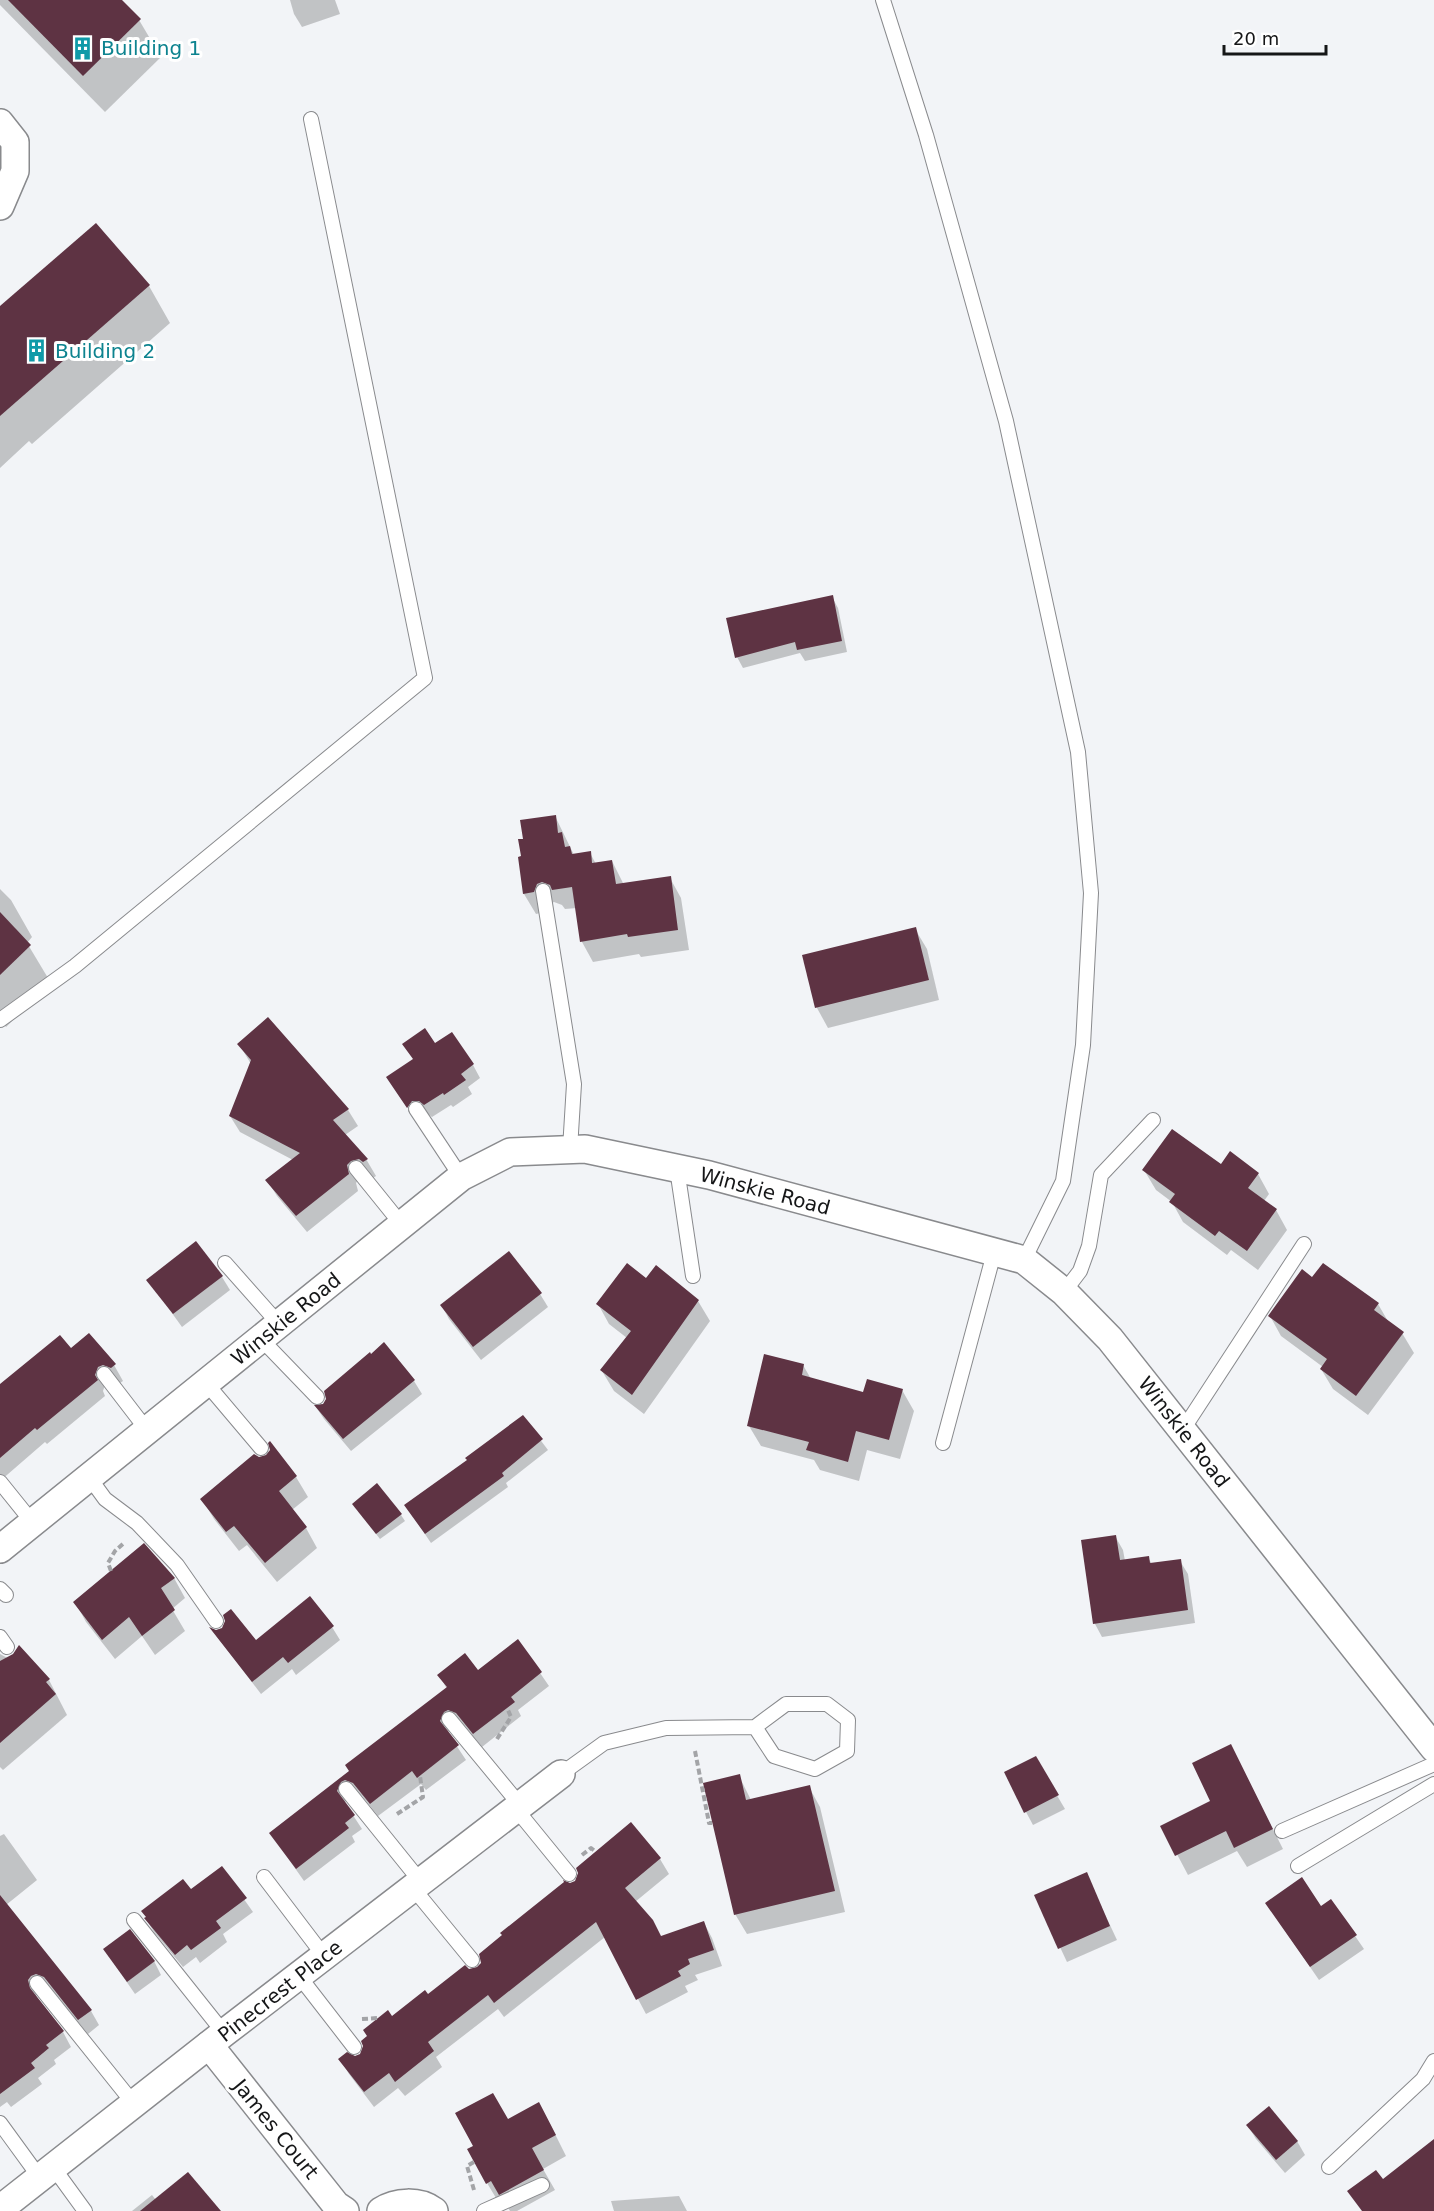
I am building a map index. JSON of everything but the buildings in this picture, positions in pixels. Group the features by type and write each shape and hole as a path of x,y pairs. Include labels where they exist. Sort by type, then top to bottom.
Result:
{"street":[{"path":"0,123 15,142 15,171 0,206"},
{"name":"Winskie Road","path":"0,1550 461,1178 510,1152 585,1149 709,1175 1024,1260 1064,1292 1110,1339 1182,1431 1430,1734"},
{"name":"Pinecrest Place","path":"0,2209 216,2039 561,1774"},
{"name":"James Court","path":"216,2039 336,2205 345,2211"},
{"path":"381,2211 402,2203 416,2203 434,2211"}],"lane":[{"path":"883,0 926,135 1006,421 1078,752 1091,893 1083,1046 1063,1181 1024,1260"},
{"path":"0,1020 75,966 425,678 311,119"},
{"path":"543,891 574,1084 570,1149"},
{"path":"416,1109 461,1178"},
{"path":"1064,1292 1080,1271 1089,1246 1101,1175 1153,1120"},
{"path":"356,1168 402,1225"},
{"path":"677,1169 693,1276"},
{"path":"1182,1431 1304,1244"},
{"path":"942,1443 994,1253"},
{"path":"225,1263 317,1397"},
{"path":"104,1374 147,1431"},
{"path":"206,1383 261,1448"},
{"path":"89,1477 105,1499 140,1527 177,1565 216,1622"},
{"path":"0,1482 33,1523"},
{"path":"561,1774 604,1743 666,1728 755,1727 786,1704 827,1704 848,1720 847,1751 815,1769 774,1756 755,1727"},
{"path":"450,1719 569,1874"},
{"path":"1282,1831 1434,1764"},
{"path":"1298,1866 1434,1784"},
{"path":"346,1789 377,1828 472,1960"},
{"path":"264,1877 324,1956"},
{"path":"134,1920 216,2039"},
{"path":"299,1976 354,2047"},
{"path":"37,1983 134,2104"},
{"path":"1329,2167 1423,2079 1434,2061"},
{"path":"0,2123 85,2211"},
{"path":"480,2205 542,2185"}],"path":[{"path":"111,1571 108,1563 115,1551 140,1527"},
{"path":"483,1760 512,1717 507,1708"},
{"path":"691,1728 709,1823 712,1823"},
{"path":"377,1828 423,1797 420,1776"},
{"path":"474,2162 467,2166 480,2205"}],"place":[{"name":"Building 1","path":"83,48"},
{"name":"Building 2","path":"37,351"}]}
